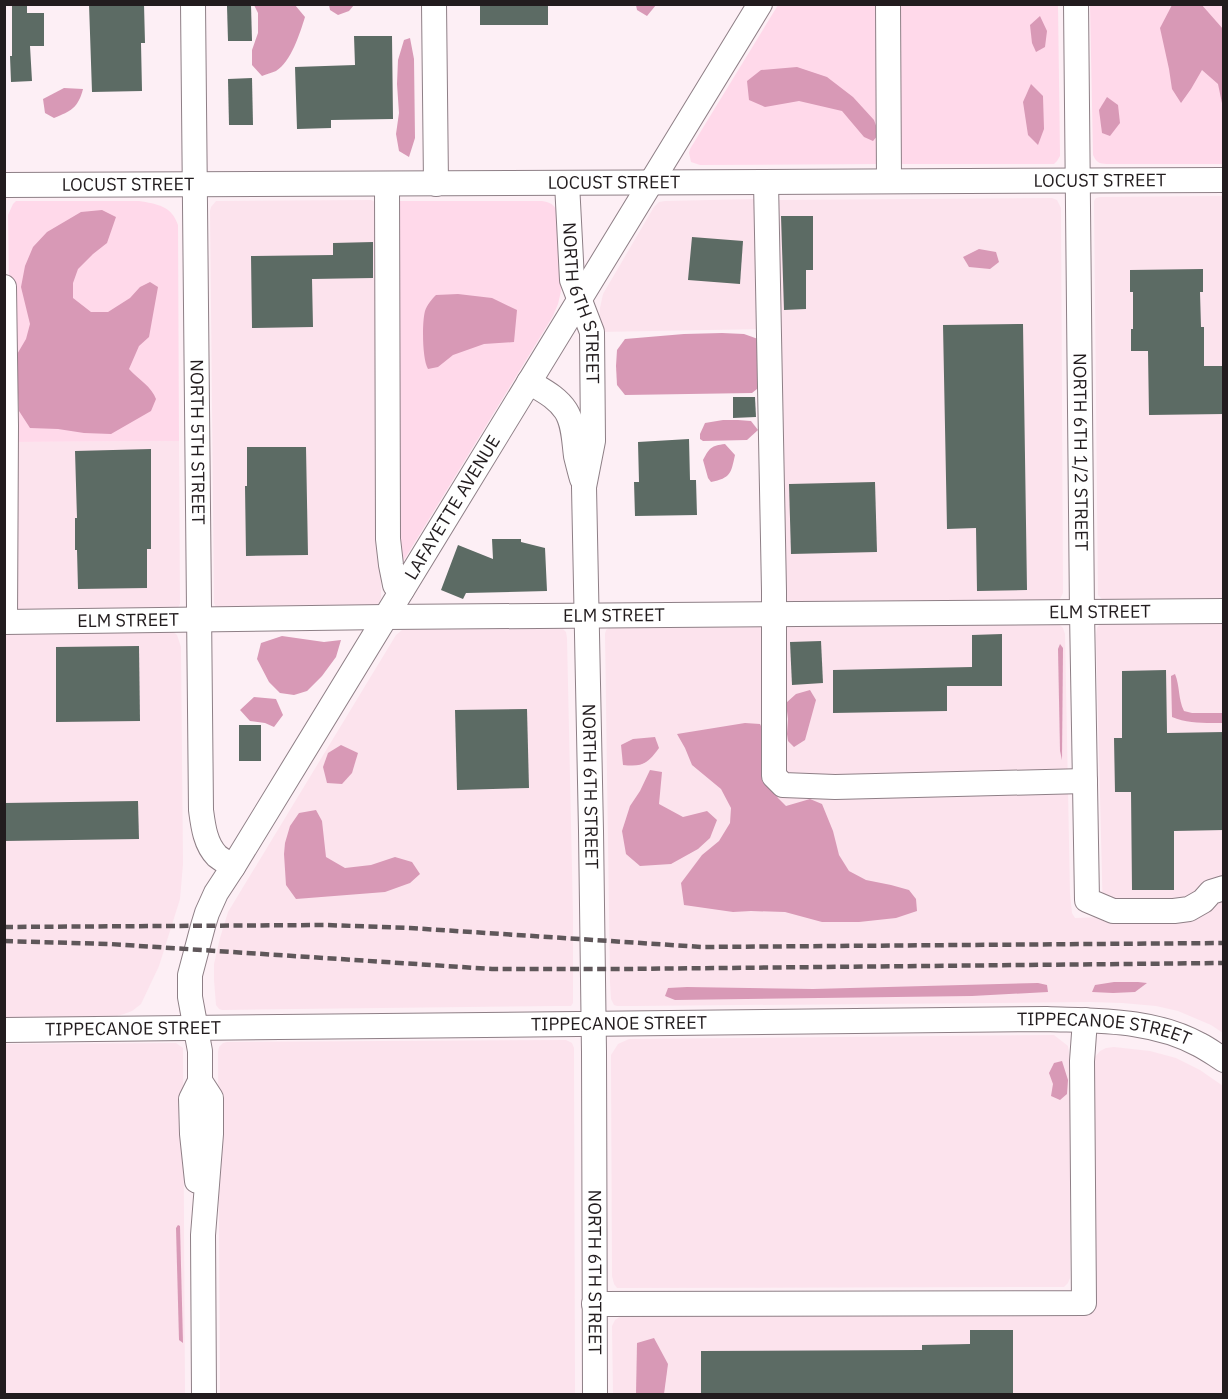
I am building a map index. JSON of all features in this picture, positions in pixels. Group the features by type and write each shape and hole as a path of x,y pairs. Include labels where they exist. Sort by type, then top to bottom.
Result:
{"street":[{"name":"NORTH 5TH STREET","path":"193,4 201,810 209,844 216,855 233,867"},
{"path":"434,4 436,184"},
{"name":"LAFAYETTE AVENUE","path":"195,1027 190,997 190,975 202,926 216,893 760,4"},
{"path":"888,4 889,182"},
{"name":"NORTH 6TH 1/2 STREET","path":"1076,4 1087,900 1113,911 1174,911 1189,909 1203,901 1211,892 1224,888"},
{"name":"LOCUST STREET","path":"4,184 1224,180"},
{"path":"766,182 774,776 783,785 835,787 1085,781"},
{"name":"NORTH 6TH STREET","path":"567,183 572,280 592,332 593,441 584,487 591,831 595,1395"},
{"path":"387,184 388,539 395,585 402,590"},
{"path":"4,287 5,622"},
{"path":"529,382 550,394 567,412 572,425 584,487"},
{"name":"ELM STREET","path":"5,622 1224,611"},
{"name":"TIPPECANOE STREET","path":"4,1030 1047,1019 1115,1021 1143,1025 1175,1033 1201,1045 1224,1060"},
{"path":"594,1304 1084,1303 1082,1061 1085,1020"},
{"path":"195,1027 200,1051 200,1081 191,1099 192,1134 202,1234 204,1395"}],"shaded area":[{"path":"329,4 354,5 349,11 338,15 330,10"},
{"path":"636,4 656,5 647,16 637,10"},
{"path":"1201,4 1223,29 1223,108 1218,84 1202,70 1181,103 1172,89 1160,28 1172,5"},
{"path":"254,5 295,5 305,17 286,61 276,71 262,76 252,65 252,50 258,33 258,13"},
{"path":"778,5 883,5 879,164 700,165 691,162 690,149"},
{"path":"893,5 1058,5 1060,156 1057,161 1054,164 900,164"},
{"path":"1090,5 1223,5 1223,164 1107,164 1096,160 1093,155"},
{"path":"1040,16 1047,31 1045,47 1036,52 1032,43 1030,25"},
{"path":"410,38 414,59 415,138 409,157 399,151 396,134 399,113 398,60 404,40"},
{"path":"797,67 827,77 853,97 874,120 879,134 873,141 864,137 842,111 799,101 765,107 749,100 747,81 761,70"},
{"path":"1031,84 1043,96 1044,129 1038,145 1028,135 1023,102"},
{"path":"64,88 83,89 79,101 73,108 54,118 45,113 43,99"},
{"path":"1107,97 1118,105 1120,123 1110,136 1102,133 1099,110"},
{"path":"1223,196 1223,599 1103,600 1098,595 1094,201 1100,197"},
{"path":"1052,198 1057,200 1061,208 1063,593 1060,599 1055,601 784,603 774,205 779,200"},
{"path":"755,199 763,329 599,332 603,294 659,202"},
{"path":"371,200 377,203 380,215 381,598 375,606 216,607 214,603 211,207 216,201"},
{"path":"16,201 139,201 163,207 172,214 178,225 179,441 11,442 8,215"},
{"path":"394,201 542,201 551,204 559,217 561,291 553,316 401,565 397,562"},
{"path":"102,210 116,217 107,243 78,269 73,283 73,298 91,312 108,312 150,282 158,287 149,337 139,346 129,369 148,387 156,399 151,411 111,434 30,428 19,411 16,356 26,339 30,324 21,287 25,266 33,247 47,232 81,212"},
{"path":"979,249 996,252 999,262 990,269 969,267 963,257"},
{"path":"458,294 492,298 517,310 514,342 484,344 453,355 438,367 428,369 423,340 426,309 436,295"},
{"path":"722,333 744,334 758,339 760,382 752,393 625,395 617,385 617,350 625,339"},
{"path":"723,420 751,421 758,430 747,440 703,441 700,439 705,423"},
{"path":"179,441 180,604 178,608 12,611 11,442"},
{"path":"725,444 735,455 731,470 723,479 711,482 703,460 711,448"},
{"path":"1223,621 1223,1033 1211,1025 1178,1011 1156,1006 1122,1003 614,1005 611,999 610,982 605,634 609,628 1059,624 1065,634 1070,894 1072,913 1075,918 1103,917 1097,628 1102,622"},
{"path":"563,629 566,632 573,1003 571,1006 219,1009 216,1005 214,964 228,912 396,635 402,630"},
{"path":"173,632 177,635 181,647 183,864 180,899 159,966 141,1004 124,1014 5,1018 4,634"},
{"path":"282,636 324,642 341,640 336,657 307,691 294,695 280,693 269,682 257,659 261,643"},
{"path":"1060,644 1063,648 1062,760 1058,649"},
{"path":"1175,674 1184,711 1223,713 1223,723 1191,722 1172,717 1171,676"},
{"path":"810,690 816,700 805,740 794,747 788,741 786,703 796,694"},
{"path":"254,697 276,699 283,715 274,727 250,721 240,710"},
{"path":"745,723 760,724 766,736 771,787 778,798 786,806 810,799 822,804 833,831 839,855 849,871 866,880 909,890 916,899 917,911 896,918 859,922 822,922 785,912 733,912 684,905 681,883 702,855 719,841 730,823 731,808 721,789 692,765 677,734"},
{"path":"655,737 659,748 648,761 640,765 623,765 621,745 633,739"},
{"path":"341,745 358,753 352,773 342,784 327,783 323,767 328,753"},
{"path":"650,770 662,772 659,804 683,817 707,811 717,820 710,838 698,849 671,864 640,866 626,854 622,831 630,806"},
{"path":"316,810 322,821 326,857 345,868 371,865 395,857 412,862 420,874 410,883 385,892 296,899 286,885 285,843 290,826 299,813"},
{"path":"1114,982 1147,983 1135,992 1092,992 1095,985"},
{"path":"1038,983 1047,985 1048,992 972,996 675,1000 665,996 668,988 687,987 813,989"},
{"path":"1054,1035 1068,1046 1070,1059 1070,1278 1064,1287 617,1288 614,1284 612,1276 611,1055 618,1044 629,1039"},
{"path":"566,1040 572,1043 574,1048 575,1394 220,1394 219,1047 227,1042"},
{"path":"176,1043 183,1048 185,1394 5,1394 4,1044"},
{"path":"1114,1047 1150,1051 1176,1058 1200,1070 1223,1086 1223,1394 613,1394 612,1326 621,1316 1094,1312 1091,1066 1100,1051"},
{"path":"1062,1061 1068,1080 1067,1094 1060,1100 1051,1096 1053,1084 1049,1073 1054,1063"},
{"path":"180,1226 183,1343 179,1340 176,1228"},
{"path":"654,1338 668,1364 664,1394 636,1394 637,1343"}],"building":[{"path":"27,4 27,13 44,13 44,46 30,46 32,81 11,82 12,5"},
{"path":"89,4 144,4 145,43 141,43 142,91 92,92"},
{"path":"480,4 548,4 548,25 480,25"},
{"path":"251,5 252,41 228,41 227,6"},
{"path":"354,36 392,36 393,119 331,120 331,128 297,129 295,67 355,65"},
{"path":"252,78 253,125 229,125 228,79"},
{"path":"781,216 813,216 813,270 806,270 806,309 784,310"},
{"path":"692,237 743,241 740,284 688,280"},
{"path":"373,242 373,278 312,279 313,327 252,328 251,256 333,255 333,243"},
{"path":"1203,269 1203,292 1200,292 1201,327 1204,327 1204,366 1224,366 1224,414 1149,415 1148,351 1131,351 1133,292 1130,292 1130,270"},
{"path":"1023,324 1027,590 977,591 976,528 947,529 943,325"},
{"path":"733,397 755,397 756,417 733,418"},
{"path":"689,439 690,480 696,480 697,515 635,516 634,482 639,482 638,442"},
{"path":"247,447 306,447 308,555 246,556"},
{"path":"151,449 151,549 147,549 147,588 78,589 77,550 75,550 75,518 77,518 75,451"},
{"path":"875,482 877,552 791,554 789,484"},
{"path":"492,539 521,539 521,542 545,548 547,591 466,593 463,599 441,590 458,545 493,559"},
{"path":"1002,634 1002,686 947,686 947,711 833,713 833,670 972,667 972,635"},
{"path":"821,641 823,683 792,685 790,642"},
{"path":"139,646 140,721 56,722 56,647"},
{"path":"1166,670 1167,733 1224,732 1224,830 1174,831 1174,890 1132,890 1131,792 1115,792 1114,738 1122,738 1122,671"},
{"path":"527,709 529,788 457,790 455,710"},
{"path":"239,725 261,725 261,761 239,761"},
{"path":"138,801 139,839 4,841 4,803"},
{"path":"970,1330 1013,1330 1013,1395 701,1395 701,1351 922,1350 922,1345 970,1344"}],"railway":[{"path":"4,927 326,925 410,928 702,947 1224,943"},
{"path":"4,941 110,944 492,969 1224,963"}]}
